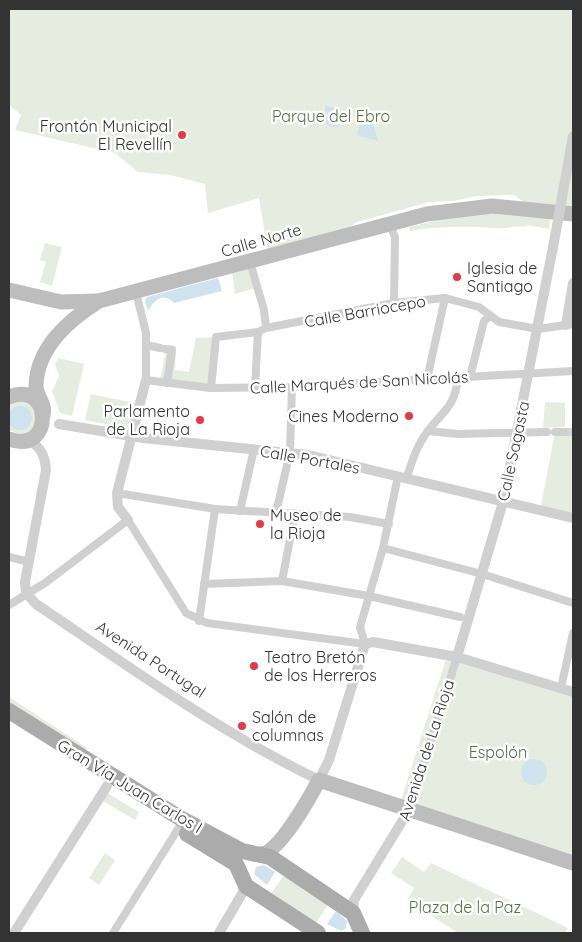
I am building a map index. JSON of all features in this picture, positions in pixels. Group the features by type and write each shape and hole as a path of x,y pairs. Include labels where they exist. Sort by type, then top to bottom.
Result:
{"main road":[{"name":"Calle Norte","path":"43,418 44,406 36,387 49,346 70,322 99,301 250,262 389,222 427,214 492,206 573,214"},
{"path":"9,290 61,302 99,301"},
{"path":"61,302 70,322"},
{"path":"9,397 20,394 33,398 38,403 43,418 39,432 29,439 19,442 9,439"},
{"name":"Gran Vía Juan Carlos I","path":"9,711 180,818 235,848 266,854 339,902 358,926"},
{"name":"Gran Vía Juan Carlos I","path":"9,724 107,786 231,859 243,878 261,896 318,933"},
{"path":"243,878 243,865 266,854 310,797 319,780"},
{"name":"Avenida Portugal","path":"319,780 573,862"}],"street":[{"name":"Calle Sagasta","path":"457,657 503,502 518,434 573,136"},
{"path":"389,222 395,236 394,303"},
{"path":"250,262 264,310 266,328"},
{"path":"570,324 573,283"},
{"path":"136,292 146,333 146,380 117,493 118,507 186,613 199,621 365,644 373,642 457,657 573,692"},
{"path":"427,379 445,298"},
{"name":"Calle Barriocepo","path":"211,388 216,337 258,332 266,328 394,303 445,298 479,307 499,322 538,328 570,324"},
{"path":"470,377 484,321 490,316"},
{"path":"255,387 258,332"},
{"path":"146,345 172,350 167,383"},
{"name":"Calle Marqués de San Nicolás","path":"146,380 211,388 292,387 573,371"},
{"path":"319,780 329,760 365,644 360,627 403,476 415,451 428,431 452,405 456,396 458,378"},
{"path":"276,513 290,452 292,387"},
{"name":"Calle Portales","path":"43,418 59,424 132,436 290,452 403,476 573,518"},
{"path":"428,431 458,434 565,432"},
{"path":"26,593 25,582 46,470 45,458 41,449 29,439"},
{"path":"240,511 254,449"},
{"path":"117,493 215,509 350,517 389,524"},
{"path":"199,621 215,509"},
{"path":"282,581 295,513"},
{"path":"9,606 26,593 45,583 128,520"},
{"path":"383,548 482,574 573,603"},
{"path":"9,556 29,562"},
{"path":"204,584 282,581 369,596 460,617"},
{"name":"Avenida Portugal","path":"26,593 36,604 164,689 231,731 319,780"},
{"path":"561,688 573,633"},
{"name":"Avenida de La Rioja","path":"358,926 353,903 409,810 457,657"},
{"path":"14,933 107,786"},
{"path":"113,933 178,829"},
{"path":"219,933 244,892 243,878"},
{"path":"339,902 350,902 358,892"}],"green space":[{"name":"Parque del Ebro","path":"9,9 573,9 573,207 524,202 514,195 477,196 453,201 429,202 357,222 345,230 268,251 259,198 208,213 205,184 170,175 138,172 115,153 15,130 21,115 9,105"},
{"path":"467,213 551,215 549,229 526,225 525,227 499,228 442,227 410,231 409,227"},
{"path":"45,243 62,247 52,286 40,282 46,262 40,260"},
{"path":"248,267 256,288 235,294 232,271"},
{"path":"216,337 211,392 159,385 167,345 176,346 175,370 189,372 196,338"},
{"path":"58,358 84,364 72,416 60,413 52,391 59,376 55,364"},
{"path":"91,394 135,403 130,429 85,420"},
{"path":"22,401 31,405 37,418 31,431 22,435 9,430 9,421 17,429 21,430 31,424 32,416 27,409 10,413 9,415 9,405"},
{"path":"545,402 565,403 565,427 543,428"},
{"path":"555,432 573,432 573,518 540,511"},
{"name":"Espolón","path":"446,659 573,697 573,855 401,800"},
{"path":"9,697 87,748 85,753 9,704"},
{"path":"107,793 139,812 135,820 103,801"},
{"path":"105,853 115,860 99,885 89,878"},
{"name":"Plaza de la Paz","path":"402,857 424,872 431,863 568,928 565,933 458,933 407,900 414,888 391,873"},
{"path":"285,873 330,902 316,923 271,894"}],"water":[{"path":"325,105 342,111 338,128 326,125"},
{"path":"362,116 372,119 378,141 357,135"},
{"path":"218,278 222,291 174,303 170,299 162,298 156,301 148,311 145,301 147,297"},
{"path":"20,406 25,407 31,413 31,423 25,429 20,430 15,429 9,423 8,418 9,413 15,407"},
{"path":"534,759 543,763 547,772 543,781 534,785 525,781 521,772 525,763"},
{"path":"264,865 275,872 267,885 254,874 256,867"},
{"path":"336,911 347,921 346,928 341,931 327,924"}],"tunnel":[{"path":"565,432 573,432"}],"place":[{"name":"Frontón Municipal El Revellín","path":"182,135"},
{"name":"Iglesia de Santiago","path":"457,277"},
{"name":"Cines Moderno","path":"409,416"},
{"name":"Parlamento de La Rioja","path":"200,420"},
{"name":"Museo de la Rioja","path":"260,524"},
{"name":"Teatro Bretón de los Herreros","path":"254,666"},
{"name":"Salón de columnas","path":"242,726"}]}
